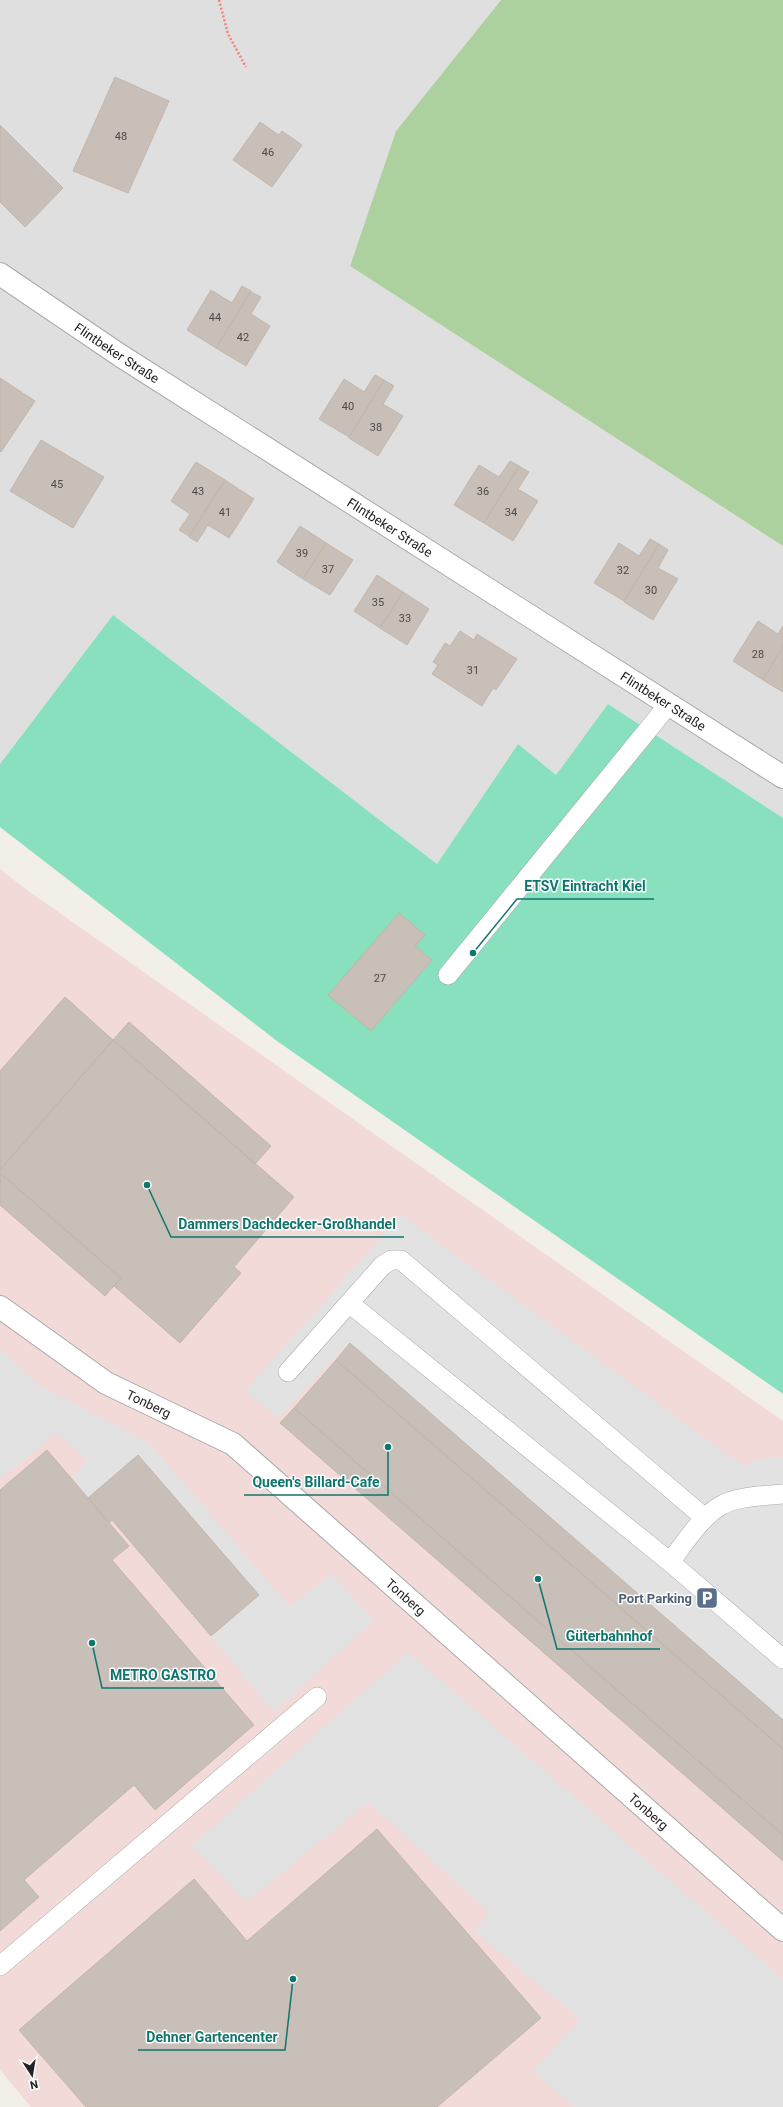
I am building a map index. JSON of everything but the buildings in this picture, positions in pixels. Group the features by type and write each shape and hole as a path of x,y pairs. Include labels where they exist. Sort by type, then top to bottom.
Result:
{"street":[{"name":"Flintbeker Straße","path":"0,274 121,356 783,777"},
{"name":"Tonberg","path":"0,1306 106,1383 233,1444 783,1930"}],"lane":[{"path":"448,975 669,704"},
{"path":"288,1372 382,1266 391,1260 401,1260 705,1518"},
{"path":"349,1303 670,1562 783,1659"},
{"path":"670,1562 705,1518 720,1506 751,1497 783,1494"},
{"path":"0,1966 317,1697"}],"path":[{"path":"219,0 228,34 246,67"}],"shaded area":[{"path":"0,0 501,0 396,131 350,266 783,546 783,818 608,704 556,775 518,744 437,864 113,615 0,764"},
{"path":"0,869 27,890 783,1421 783,2107 31,2107 0,2070"},
{"name":"Port Parking","path":"401,1215 729,1456 744,1465 762,1459 783,1457 783,1730 345,1346 278,1418 245,1391"},
{"path":"0,1350 39,1385 149,1443 289,1606 331,1574 374,1620 274,1712 112,1520 88,1498 73,1477 87,1460 56,1433 0,1479"},
{"path":"408,1652 783,1979 783,2107 574,2107 532,2070 580,2020 474,1931 489,1913 368,1802 246,1902 191,1846"}],"green space":[{"path":"501,0 783,0 783,546 350,266 396,131"},
{"path":"113,615 437,864 518,744 556,775 608,704 783,818 783,1394 277,1041 0,827 0,764"}],"place":[{"name":"ETSV Eintracht Kiel","path":"473,953"},
{"name":"Dammers Dachdecker-Großhandel","path":"147,1185"},
{"name":"Queen's Billard-Cafe","path":"388,1447"},
{"name":"Güterbahnhof","path":"538,1579"},
{"name":"Port Parking","path":"707,1598"},
{"name":"METRO GASTRO","path":"92,1643"},
{"name":"Dehner Gartencenter","path":"293,1979"}]}
